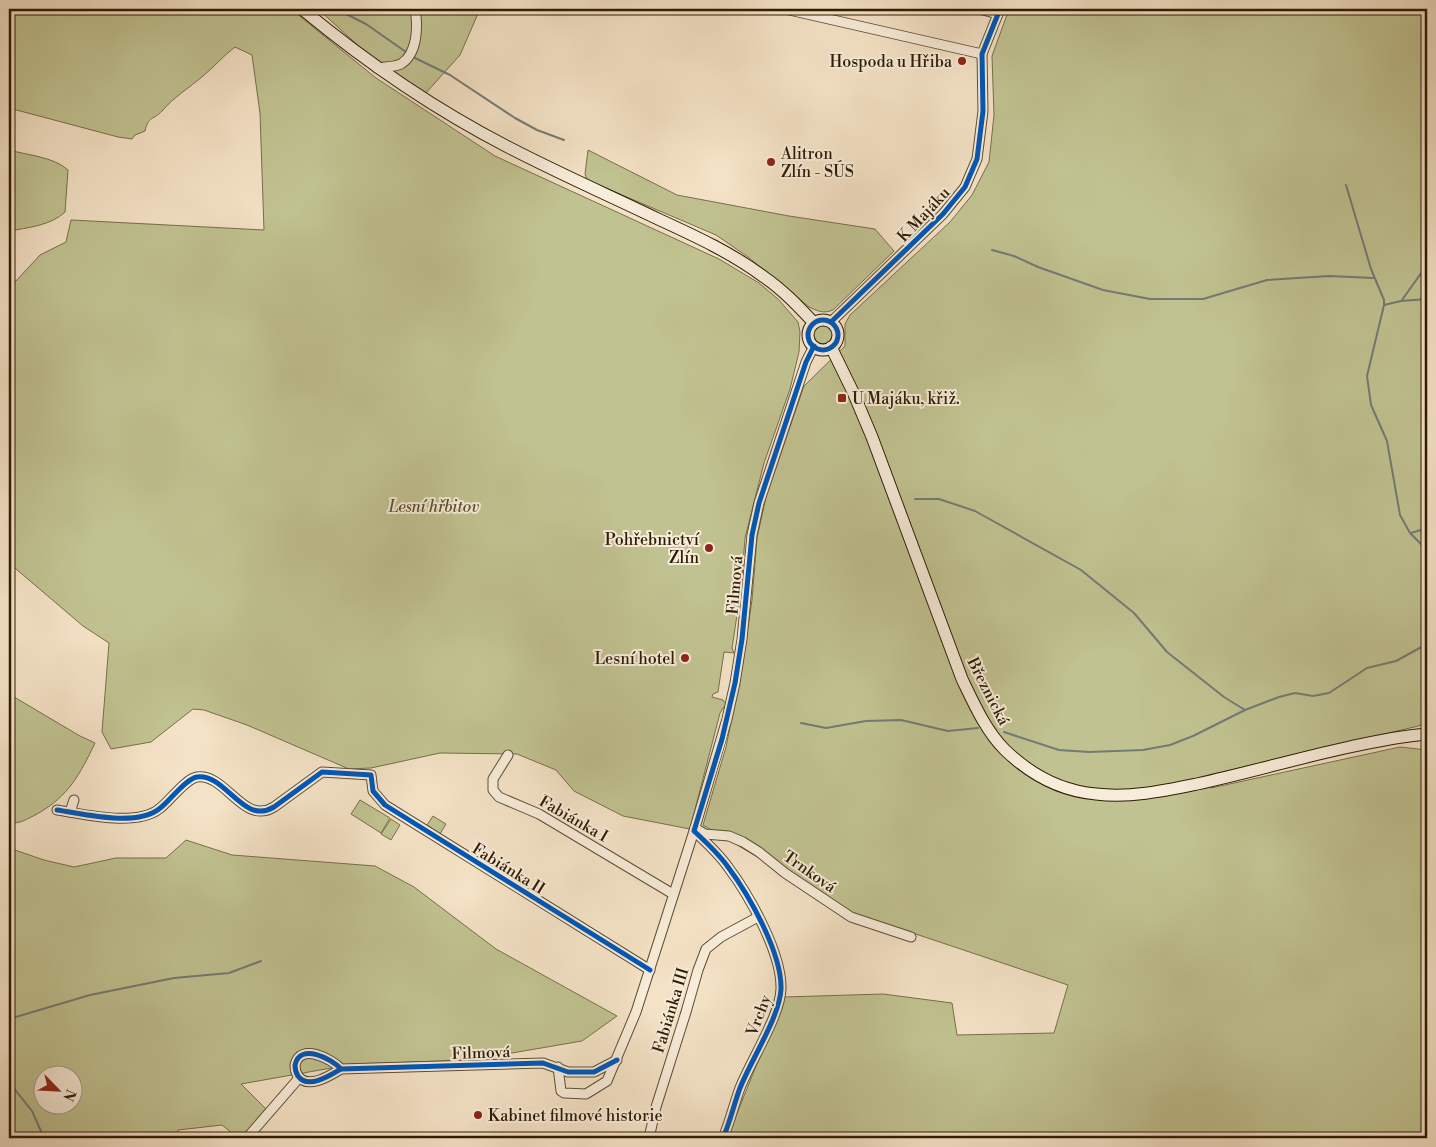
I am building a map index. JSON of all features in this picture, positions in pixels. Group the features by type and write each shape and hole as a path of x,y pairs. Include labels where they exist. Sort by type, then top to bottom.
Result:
{"main road":[{"path":"302,9 377,68 467,125 501,144 703,240 739,260 793,300 814,323"},
{"path":"821,320 830,322 835,327 836,341 831,347 824,349 814,346 808,336 810,327 821,320"},
{"name":"Březnická","path":"831,347 872,437 962,679 981,717 998,742 1029,770 1043,779 1074,790 1094,794 1124,796 1201,783 1362,744 1427,734"}],"street":[{"path":"377,68 400,64 407,58 412,50 417,32 415,9"},
{"path":"785,9 806,11 982,54"},
{"name":"K Majáku","path":"830,322 943,214 965,187 977,159 983,111 982,54 999,11 979,9"},
{"name":"Filmová","path":"558,1068 561,1091 564,1093 586,1094 607,1081 636,1012 722,739 735,683 742,639 752,535 759,503 806,362 814,346"},
{"name":"Fabiánka I","path":"508,755 493,779 493,790 499,796 539,814 673,894"},
{"name":"Fabiánka II","path":"70,812 123,818 147,815 158,810 190,780 197,777 211,780 251,810 265,811 274,807 322,772 371,775 373,791 385,805 650,970"},
{"path":"57,810 70,812 74,800"},
{"name":"Vrchy","path":"695,829 728,866 748,897 772,945 779,968 781,989 769,1027 741,1087 723,1138"},
{"name":"Trnková","path":"695,829 706,834 729,836 743,842 785,873 851,917 911,937"},
{"name":"Fabiánka III","path":"649,1138 656,1107 706,949 721,938 758,917"},
{"path":"247,1138 299,1078 296,1071 298,1060 308,1054 318,1054 327,1058 341,1069"},
{"name":"Filmová","path":"299,1078 316,1081 341,1069 543,1063 568,1072 594,1072 617,1060"}],"green space":[{"name":"Lesní hřbitov","path":"9,9 291,9 376,78 495,156 719,259 759,283 778,299 798,322 800,332 799,352 790,389 764,463 745,538 741,589 732,648 734,653 724,652 718,692 713,694 712,697 723,700 726,704 720,713 690,829 623,816 574,791 556,770 517,754 440,753 371,768 349,769 247,725 204,710 193,709 151,742 111,749 102,732 109,643 83,626 9,563 9,280 16,281 40,255 66,242 71,220 264,230 260,113 252,55 235,47 150,120 145,131 135,135 132,139 9,108"},
{"path":"318,9 480,9 460,55 425,94 374,60"},
{"path":"1009,9 1427,9 1427,724 1209,775 1211,788 1400,747 1427,750 1427,1138 727,1138 784,997 883,994 952,1003 957,1035 1054,1033 1068,985 853,913 703,825 726,747 742,668 752,600 757,538 766,497 804,386 845,346 845,324 850,315 950,222 972,195 989,162 994,115 992,56"},
{"path":"9,150 48,159 68,170 65,212 46,223 9,231"},
{"path":"588,150 677,195 789,216 875,229 894,251 833,310 827,312 818,311 809,307 748,257 716,235 587,180 585,174"},
{"path":"823,324 830,327 833,334 830,341 823,344 816,341 813,334 816,327"},
{"path":"9,694 95,743 84,765 65,792 48,807 17,823 9,823"},
{"path":"360,800 390,818 381,833 351,814"},
{"path":"433,816 446,824 440,834 427,825"},
{"path":"391,819 400,825 391,840 381,834"},
{"path":"186,840 232,855 375,866 414,887 496,949 617,1016 582,1041 471,1060 354,1064 241,1084 272,1115 253,1138 238,1138 222,1125 178,1130 178,1138 9,1138 9,866 12,849 44,860 74,867 116,858 166,858"}],"waterway":[{"path":"339,9 366,24 406,52"},
{"path":"413,57 450,75 515,118 537,130 564,140"},
{"path":"1346,185 1371,269 1384,300 1367,376 1371,405 1387,441 1400,515 1410,533 1427,550"},
{"path":"992,250 1014,256 1038,267 1103,290 1150,299 1203,299 1267,280 1329,276 1374,278"},
{"path":"1402,300 1424,269"},
{"path":"1384,305 1401,301 1427,299"},
{"path":"915,499 939,499 975,511 1081,570 1134,613 1167,652 1224,697 1245,710"},
{"path":"1411,533 1427,528"},
{"path":"1004,732 1059,750 1089,752 1143,750 1170,745 1193,736 1245,710 1279,697 1295,693 1313,696 1329,693 1367,668 1396,661 1427,644"},
{"path":"801,723 826,728 866,721 901,720 948,731 978,728"},
{"path":"9,1019 90,995 174,978 229,973 261,961"},
{"path":"9,1082 32,1111 44,1138"}],"cycle path":[{"path":"831,322 943,214 965,187 977,159 983,111 982,54 1000,9"},
{"path":"823,320 829,321 837,329 838,335 837,341 829,349 823,350 817,349 809,341 808,335 809,329 817,321 823,320"},
{"path":"723,1138 740,1088 776,1012 781,989 780,975 770,942 754,908 721,857 694,831 722,739 735,683 742,639 752,535 759,503 806,362 814,346"},
{"path":"57,810 110,818 137,817 159,809 182,786 197,777 207,778 217,783 244,805 253,810 263,811 274,807 322,772 371,775 373,791 385,805 650,970"},
{"path":"341,1069 324,1057 309,1054 298,1058 295,1065 298,1076 302,1080 313,1082 341,1069 543,1063 568,1072 594,1072 617,1060"}],"place":[{"name":"Hospoda u Hřiba","path":"962,61"},
{"name":"Alitron Zlín - SÚS","path":"771,162"},
{"name":"U Majáku, křiž.","path":"842,398"},
{"name":"Pohřebnictví Zlín","path":"709,548"},
{"name":"Lesní hotel","path":"685,658"},
{"name":"Kabinet filmové historie","path":"478,1115"}]}
